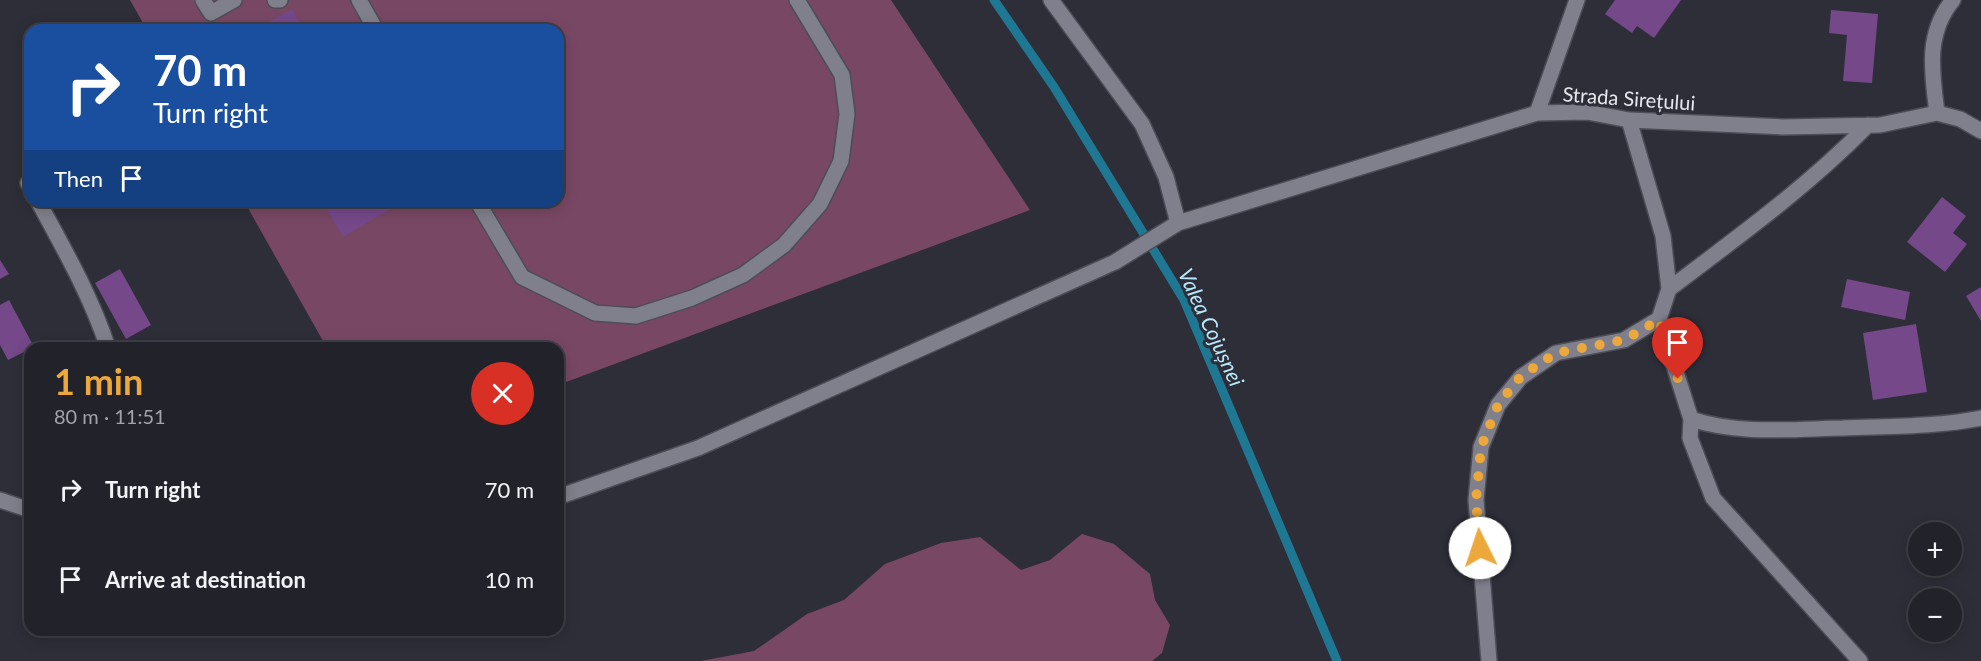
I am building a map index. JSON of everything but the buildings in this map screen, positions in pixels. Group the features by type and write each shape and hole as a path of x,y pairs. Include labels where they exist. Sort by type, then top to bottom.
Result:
{"street":[{"path":"203,0 211,12 234,0"},
{"path":"275,0 280,0"},
{"path":"359,0 373,24"},
{"path":"481,207 522,277 595,313 636,315 692,298 743,275 784,245 820,204 842,161 847,114 842,75 797,0"},
{"path":"1051,0 1142,124 1166,177 1178,224"},
{"path":"1537,113 1577,0"},
{"path":"1937,113 1930,53 1936,28 1953,0"},
{"name":"Strada Sirețului","path":"564,495 698,448 1115,262 1178,224 1537,113 1587,112 1629,120 1783,127 1868,125 1937,113 1960,119 1981,130"},
{"path":"1629,120 1663,236 1669,289 1659,320 1691,418 1690,438 1713,498 1860,661"},
{"path":"1669,289 1773,211 1835,158 1868,125"},
{"path":"41,207 99,320 106,342"},
{"path":"1489,661 1476,501 1481,447 1498,405 1521,376 1556,353 1624,340 1659,320"},
{"path":"1691,418 1709,425 1765,429 1945,425 1981,418"},
{"path":"0,500 24,508"}],"shaded area":[{"path":"130,0 891,0 1030,210 564,383 564,342 324,342 247,207 564,207 564,24 144,24"},
{"path":"1082,534 1114,544 1150,574 1155,600 1170,625 1162,653 1152,661 701,661 754,651 807,614 844,600 885,564 941,543 980,537 1021,570 1050,560"}],"waterway":[{"name":"Valea Cojușnei","path":"994,0 1054,87 1184,300 1337,661"}],"route":[{"path":"1480,548 1476,501 1481,447 1498,405 1521,376 1556,353 1624,340 1659,320 1678,379"}]}
